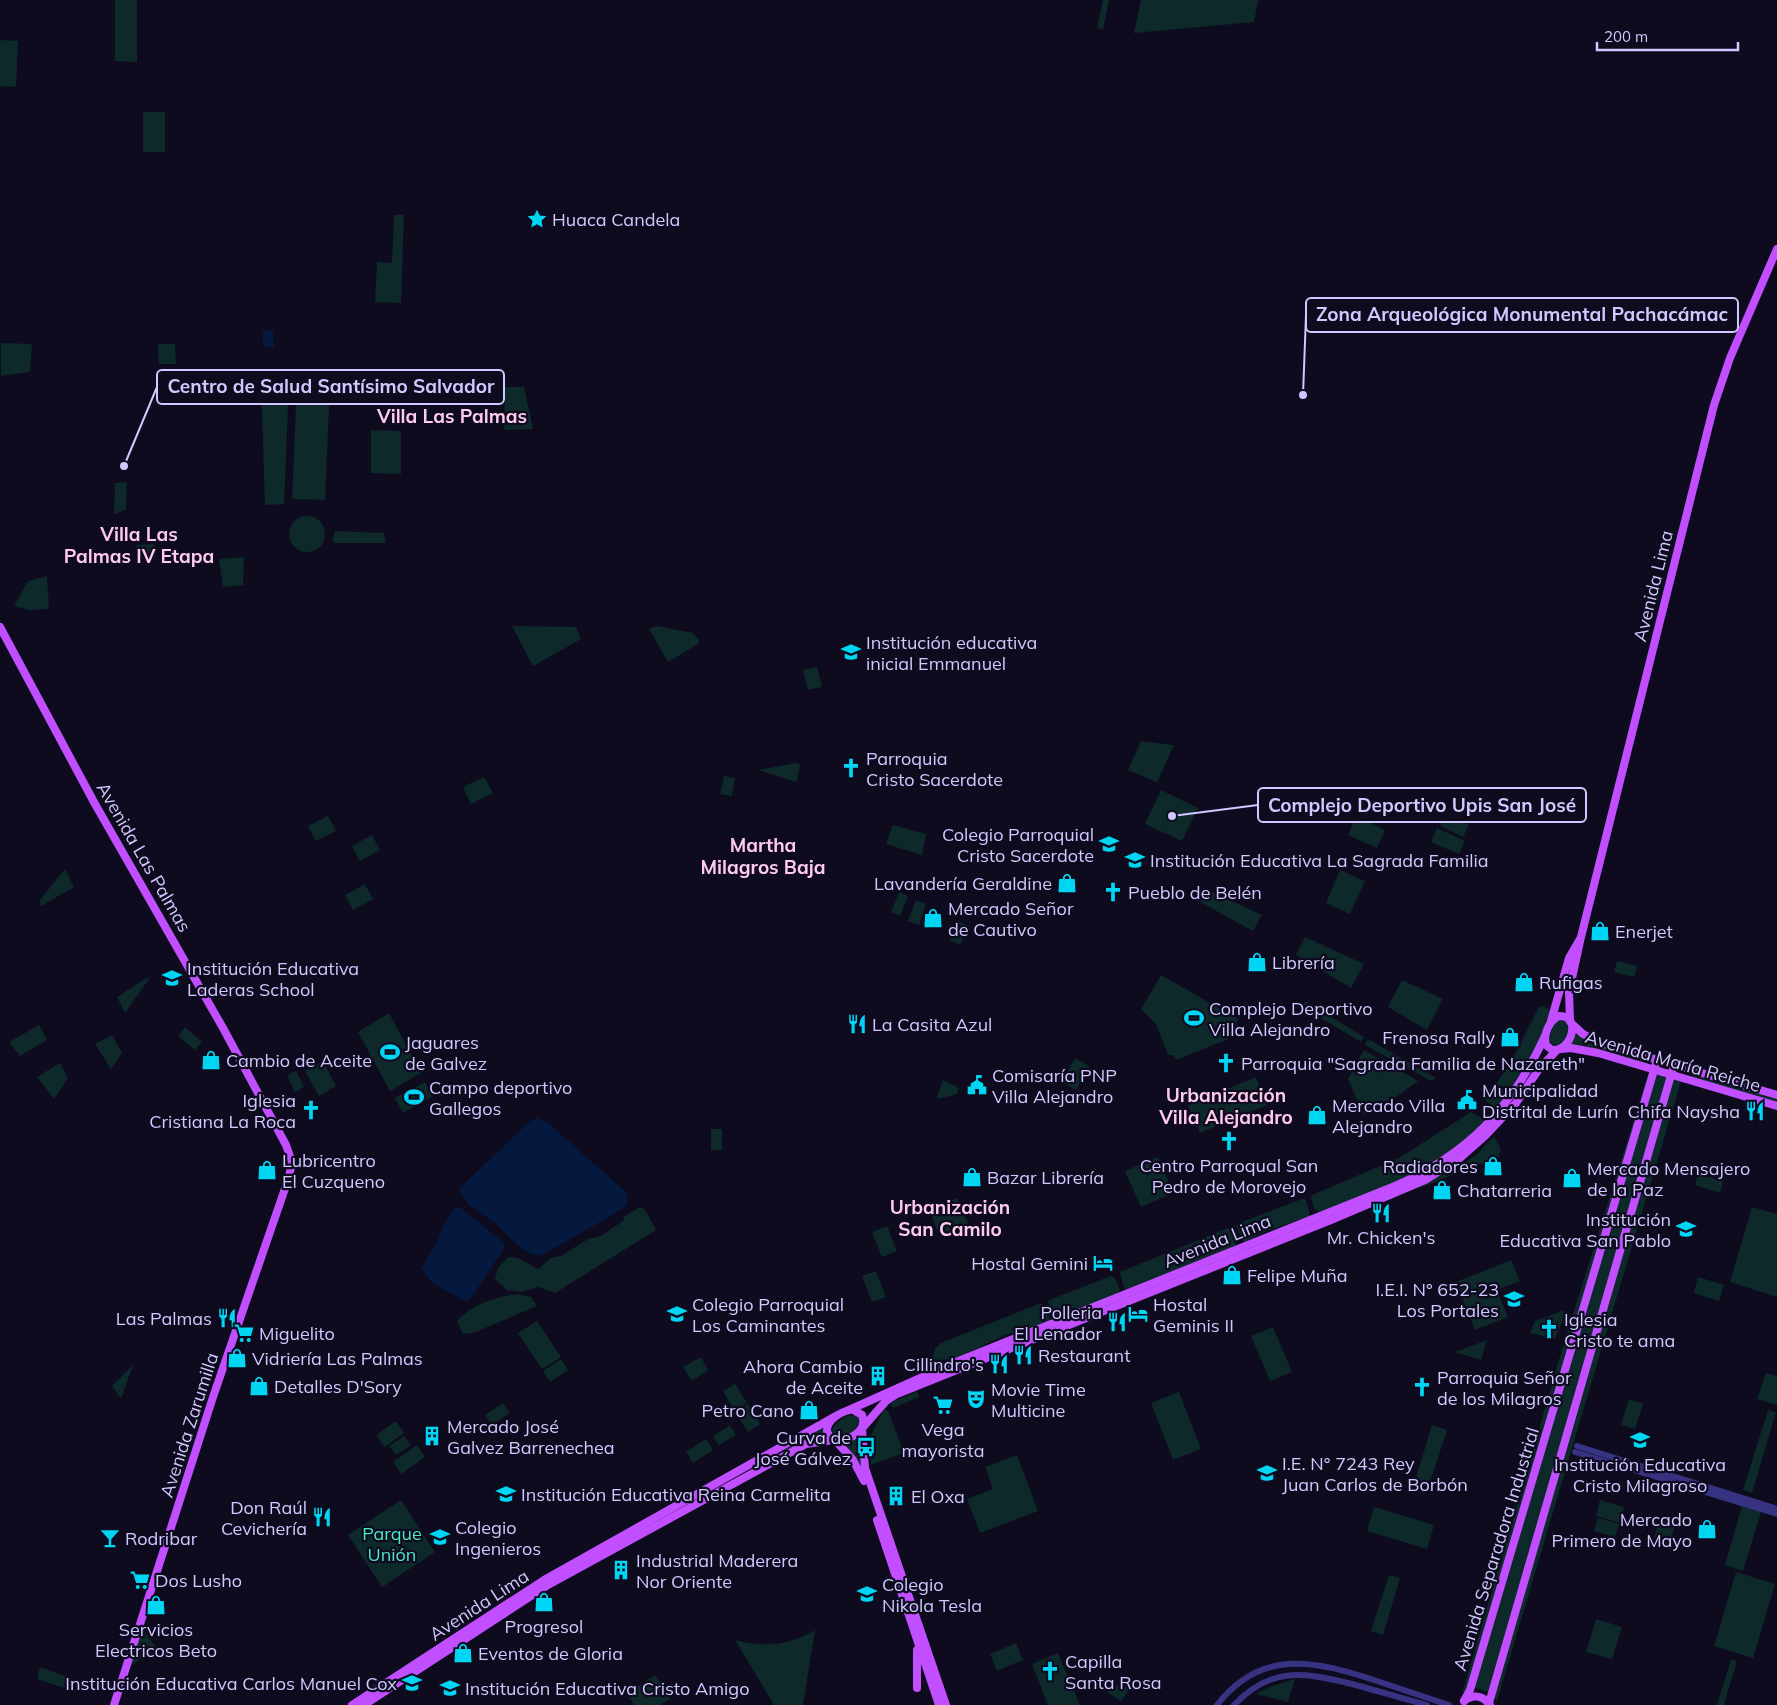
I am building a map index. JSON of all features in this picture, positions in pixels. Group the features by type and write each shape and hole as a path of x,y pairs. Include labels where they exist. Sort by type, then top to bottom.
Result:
{"main road":[{"name":"Avenida Lima","path":"1571,1022 1569,992 1581,937 1714,405 1730,358 1777,249"},
{"name":"Avenida Las Palmas","path":"0,626 110,830 223,1028 290,1155"},
{"name":"Avenida Lima","path":"1550,1024 1569,958 1581,937"},
{"path":"1559,1016 1567,1017 1571,1022 1571,1037 1559,1050 1546,1045 1545,1036 1550,1024 1559,1016"},
{"name":"Avenida María Reiche","path":"1571,1022 1591,1039 1777,1095"},
{"name":"Avenida Lima","path":"849,1410 956,1362 1387,1189 1429,1170 1471,1141 1499,1112 1523,1080 1545,1036"},
{"name":"Avenida María Reiche","path":"1559,1050 1571,1048 1598,1053 1777,1106"},
{"name":"Avenida Lima","path":"863,1427 886,1401 897,1394 1339,1217 1434,1175 1467,1153 1498,1124 1516,1103 1539,1069 1559,1050"},
{"name":"Avenida Separadora Industrial","path":"1463,1703 1470,1690 1657,1060"},
{"name":"Avenida Separadora Industrial","path":"1489,1704 1674,1065"},
{"name":"Avenida Zarumilla","path":"114,1705 213,1397 289,1177 292,1167 290,1155"},
{"path":"939,1705 859,1468 827,1430 829,1423 834,1417 849,1410 860,1413 864,1420 864,1468 946,1705"},
{"name":"Avenida Lima","path":"352,1705 544,1580 834,1417"},
{"path":"834,1440 851,1437 863,1427"},
{"name":"Avenida Lima","path":"364,1705 548,1585 592,1560 806,1444 834,1440"},
{"path":"917,1643 917,1688"},
{"path":"1463,1703 1476,1696 1489,1704"}],"street":[{"path":"1777,1509 1576,1449 1777,1514"},
{"path":"1217,1705 1227,1693 1248,1676 1274,1665 1301,1662 1360,1675 1449,1705"},
{"path":"1234,1705 1263,1683 1280,1676 1300,1674 1358,1686 1427,1705"}],"green space":[{"path":"115,0 137,0 137,62 115,61"},
{"path":"1103,0 1109,0 1103,30 1097,28"},
{"path":"1141,0 1258,0 1254,22 1134,33"},
{"path":"0,40 18,41 16,87 0,86"},
{"path":"143,112 165,112 165,152 143,152"},
{"path":"394,215 404,215 401,303 375,302 377,262 392,263"},
{"path":"1,343 32,344 30,372 1,376"},
{"path":"158,344 175,344 176,364 159,364"},
{"path":"261,380 289,381 284,504 265,505"},
{"path":"297,382 330,384 325,500 292,499"},
{"path":"505,387 524,387 533,429 504,430"},
{"path":"371,430 401,431 401,474 371,473"},
{"path":"127,482 126,509 114,515 115,483"},
{"path":"307,516 319,522 325,534 319,546 307,552 295,546 289,534 295,522"},
{"path":"335,531 384,533 386,543 335,543 332,540"},
{"path":"154,544 156,557 137,559 136,545"},
{"path":"244,557 243,585 223,587 219,559"},
{"path":"47,576 49,606 47,609 29,610 14,606 28,581"},
{"path":"512,626 576,627 581,639 533,666"},
{"path":"657,626 693,633 699,640 698,644 668,662 649,629"},
{"path":"817,667 822,687 808,690 803,670"},
{"path":"1141,741 1174,745 1157,782 1128,770"},
{"path":"797,763 800,765 797,782 758,770"},
{"path":"724,776 735,778 732,796 720,794"},
{"path":"484,777 493,793 471,804 463,787"},
{"path":"1161,790 1198,808 1182,841 1145,824"},
{"path":"1453,805 1471,813 1467,822 1449,814"},
{"path":"1446,814 1469,825 1463,837 1440,826"},
{"path":"328,816 336,831 316,841 308,826"},
{"path":"1356,816 1385,830 1377,848 1348,835"},
{"path":"893,825 926,834 922,855 886,844"},
{"path":"1437,828 1465,841 1459,854 1431,842"},
{"path":"372,835 380,850 360,861 352,846"},
{"path":"65,869 74,887 41,906 39,901"},
{"path":"1340,870 1365,881 1350,914 1326,903"},
{"path":"365,884 373,899 353,910 345,895"},
{"path":"1208,890 1262,915 1253,931 1200,902"},
{"path":"899,892 908,896 900,916 891,912"},
{"path":"916,900 926,904 919,925 908,921"},
{"path":"958,921 969,926 960,945 949,940"},
{"path":"1305,937 1364,964 1351,988 1296,955"},
{"path":"1617,961 1637,966 1634,977 1614,972"},
{"name":"Complejo Deportivo Villa Alejandro","path":"1161,975 1238,1019 1228,1039 1176,1060 1173,1055 1168,1055 1156,1024 1141,1009"},
{"path":"148,977 149,979 125,1013 117,997"},
{"path":"1402,980 1443,999 1427,1030 1388,1007"},
{"path":"1305,1001 1364,1037 1361,1042 1302,1007"},
{"path":"1543,1006 1549,1009 1551,1013 1528,1066 1504,1097 1498,1108 1495,1108 1485,1100 1511,1062 1539,1007"},
{"name":"Jaguares de Galvez","path":"389,1013 421,1073 390,1091 358,1032"},
{"path":"1559,1020 1567,1020 1568,1033 1565,1039 1556,1047 1550,1042 1550,1036 1553,1027"},
{"path":"39,1025 47,1040 20,1056 9,1042"},
{"path":"185,1027 202,1042 195,1050 178,1036"},
{"path":"1576,1033 1592,1044 1649,1061 1647,1065 1585,1046 1570,1045"},
{"path":"112,1035 122,1053 111,1069 95,1044"},
{"path":"1368,1039 1436,1078 1431,1081 1365,1045"},
{"path":"1364,1050 1418,1081 1392,1100 1365,1114 1348,1079"},
{"path":"1075,1058 1089,1066 1076,1090 1062,1082"},
{"path":"323,1061 336,1086 319,1096 305,1071"},
{"path":"60,1063 68,1078 54,1099 37,1077"},
{"path":"296,1071 304,1087 295,1092 287,1075"},
{"path":"1656,1072 1669,1076 1488,1692 1473,1687"},
{"path":"1693,1074 1777,1099 1777,1104 1692,1078"},
{"path":"1256,1077 1267,1105 1200,1133 1188,1105"},
{"path":"1672,1078 1681,1081 1497,1701 1493,1697"},
{"path":"943,1080 959,1088 957,1094 938,1099"},
{"path":"1646,1081 1645,1092 1468,1689 1462,1694 1563,1346"},
{"name":"Campo deportivo Gallegos","path":"425,1082 433,1096 403,1113 395,1098"},
{"path":"1471,1112 1486,1121 1448,1154 1408,1177 1320,1212 1315,1210 1311,1198 1312,1195 1399,1158"},
{"path":"711,1129 722,1129 722,1150 711,1150"},
{"path":"1494,1136 1501,1150 1498,1157 1420,1188 1418,1186 1463,1164 1476,1155"},
{"path":"1158,1157 1173,1193 1141,1207 1125,1171"},
{"path":"1698,1174 1723,1181 1720,1193 1695,1185"},
{"path":"957,1198 969,1226 940,1237 929,1209"},
{"path":"1302,1199 1306,1200 1310,1216 1259,1234 1244,1243 1236,1226 1237,1224"},
{"path":"640,1207 645,1210 656,1230 555,1293 538,1287 522,1292 507,1290 495,1279 498,1268 508,1257 518,1258 538,1269 551,1258 561,1256 588,1239 601,1236 623,1221 625,1216"},
{"path":"1752,1207 1777,1214 1777,1297 1730,1282"},
{"path":"887,1226 897,1251 882,1257 872,1232"},
{"path":"1228,1228 1232,1230 1236,1246 1127,1289 1124,1288 1120,1272"},
{"path":"1511,1260 1520,1281 1497,1290 1508,1317 1475,1330 1456,1282"},
{"path":"876,1271 886,1297 872,1302 862,1276"},
{"path":"1111,1276 1115,1278 1120,1290 1118,1294 1056,1318 1048,1303 1049,1300"},
{"path":"1698,1277 1724,1285 1719,1301 1694,1293"},
{"path":"517,1294 531,1297 537,1306 473,1333 463,1334 457,1321 462,1315 484,1302"},
{"path":"1041,1303 1044,1305 1050,1318 1048,1321 1018,1333 1007,1334 955,1359 936,1360 933,1358 935,1349 941,1343"},
{"path":"1564,1311 1565,1315 1555,1339 1530,1333 1535,1321"},
{"path":"537,1321 561,1357 542,1369 518,1333"},
{"path":"1273,1327 1292,1372 1270,1381 1251,1336"},
{"path":"1487,1340 1481,1360 1455,1352"},
{"path":"701,1357 708,1370 692,1381 683,1367"},
{"path":"561,1359 568,1370 550,1382 543,1371"},
{"path":"133,1365 121,1399 112,1386"},
{"path":"1766,1373 1777,1376 1777,1405 1757,1399"},
{"path":"735,1384 747,1403 734,1410 723,1391"},
{"path":"917,1391 919,1397 893,1408 890,1403"},
{"path":"1179,1392 1201,1449 1173,1460 1151,1403"},
{"path":"1629,1399 1643,1404 1635,1429 1621,1425"},
{"path":"503,1403 510,1413 492,1425 485,1415"},
{"path":"748,1404 760,1424 748,1432 735,1412"},
{"path":"884,1409 888,1411 904,1453 871,1465 870,1437"},
{"path":"1768,1410 1776,1412 1752,1493 1743,1490"},
{"path":"854,1415 860,1419 854,1431 843,1436 834,1435 832,1430 838,1422 847,1416"},
{"path":"396,1421 404,1433 385,1447 376,1435"},
{"path":"730,1425 736,1435 719,1445 713,1436"},
{"path":"1432,1425 1447,1430 1429,1485 1415,1481"},
{"path":"824,1426 827,1438 808,1440 785,1452 784,1450"},
{"path":"404,1436 411,1445 396,1455 389,1446"},
{"path":"859,1437 865,1474 843,1444"},
{"path":"706,1439 713,1450 693,1463 686,1452"},
{"path":"417,1445 425,1457 401,1474 393,1462"},
{"path":"1017,1455 1038,1511 980,1533 967,1499 993,1489 985,1467"},
{"name":"Parque Unión","path":"401,1500 435,1552 382,1587 348,1535"},
{"path":"1600,1500 1624,1507 1620,1523 1596,1516"},
{"path":"1742,1506 1761,1512 1743,1571 1725,1565"},
{"path":"1374,1507 1434,1525 1427,1549 1367,1531"},
{"path":"1598,1518 1619,1524 1615,1537 1594,1531"},
{"path":"1660,1518 1676,1523 1669,1546 1653,1541"},
{"path":"1736,1572 1775,1584 1753,1658 1714,1646"},
{"path":"1389,1575 1400,1578 1383,1635 1371,1631"},
{"path":"1596,1619 1622,1627 1612,1659 1586,1652"},
{"path":"142,1628 157,1649 130,1666"},
{"path":"815,1630 803,1705 774,1705 735,1640 756,1644 776,1644 796,1639"},
{"path":"1016,1643 1023,1660 997,1671 990,1654"},
{"path":"1058,1653 1080,1705 1048,1705 1032,1664"},
{"path":"1731,1659 1737,1661 1724,1705 1717,1705"},
{"path":"40,1667 71,1678 67,1689 37,1679"},
{"path":"655,1675 670,1699 660,1705 634,1705 627,1693"},
{"path":"1295,1679 1288,1702 1256,1694 1269,1687"},
{"path":"1125,1680 1133,1685 1121,1701 1107,1692"}],"water":[{"path":"273,330 274,347 263,347 263,331"},
{"path":"537,1118 547,1122 626,1192 628,1203 624,1208 541,1256 531,1254 520,1247 494,1222 469,1205 460,1193 460,1188 531,1120"},
{"path":"455,1208 461,1208 504,1243 505,1247 469,1301 464,1301 433,1283 421,1269 438,1240 444,1224"}],"place":[{"name":"Huaca Candela","path":"537,219"},
{"name":"Zona Arqueológica Monumental Pachacámac","path":"1303,395"},
{"name":"Centro de Salud Santísimo Salvador","path":"124,466"},
{"name":"Institución educativa inicial Emmanuel","path":"851,652"},
{"name":"Parroquia Cristo Sacerdote","path":"851,768"},
{"name":"Complejo Deportivo Upis San José","path":"1172,816"},
{"name":"Colegio Parroquial Cristo Sacerdote","path":"1109,844"},
{"name":"Institución Educativa La Sagrada Familia","path":"1135,860"},
{"name":"Lavandería Geraldine","path":"1067,883"},
{"name":"Pueblo de Belén","path":"1113,892"},
{"name":"Mercado Señor de Cautivo","path":"933,918"},
{"name":"Enerjet","path":"1600,931"},
{"name":"Librería","path":"1257,962"},
{"name":"Institución Educativa Laderas School","path":"172,978"},
{"name":"Rufigas","path":"1524,982"},
{"name":"Complejo Deportivo Villa Alejandro","path":"1194,1018"},
{"name":"La Casita Azul","path":"857,1024"},
{"name":"Frenosa Rally","path":"1510,1037"},
{"name":"Jaguares de Galvez","path":"390,1052"},
{"name":"Cambio de Aceite","path":"211,1060"},
{"name":"Parroquia \"Sagrada Familia de Nazareth\"","path":"1226,1063"},
{"name":"Comisaría PNP Villa Alejandro","path":"977,1085"},
{"name":"Campo deportivo Gallegos","path":"414,1097"},
{"name":"Municipalidad Distrital de Lurín","path":"1467,1100"},
{"name":"Iglesia Cristiana La Roca","path":"311,1110"},
{"name":"Chifa Naysha","path":"1755,1111"},
{"name":"Mercado Villa Alejandro","path":"1317,1115"},
{"name":"Centro Parroqual San Pedro de Morovejo","path":"1229,1141"},
{"name":"Radiadores","path":"1493,1166"},
{"name":"Lubricentro El Cuzqueno","path":"267,1170"},
{"name":"Bazar Librería","path":"972,1177"},
{"name":"Mercado Mensajero de la Paz","path":"1572,1178"},
{"name":"Chatarreria","path":"1442,1190"},
{"name":"Mr. Chicken's","path":"1381,1213"},
{"name":"Institución Educativa San Pablo","path":"1686,1229"},
{"name":"Hostal Gemini","path":"1103,1263"},
{"name":"Felipe Muña","path":"1232,1275"},
{"name":"I.E.I. N° 652-23 Los Portales","path":"1514,1299"},
{"name":"Colegio Parroquial Los Caminantes","path":"677,1314"},
{"name":"Hostal Geminis II","path":"1138,1314"},
{"name":"Las Palmas","path":"227,1318"},
{"name":"Polleria El Lenador","path":"1117,1322"},
{"name":"Iglesia Cristo te ama","path":"1549,1329"},
{"name":"Miguelito","path":"244,1333"},
{"name":"Restaurant","path":"1023,1355"},
{"name":"Vidriería Las Palmas","path":"237,1358"},
{"name":"Cillindro's","path":"999,1364"},
{"name":"Ahora Cambio de Aceite","path":"878,1376"},
{"name":"Detalles D'Sory","path":"259,1386"},
{"name":"Parroquia Señor de los Milagros","path":"1422,1387"},
{"name":"Movie Time Multicine","path":"976,1399"},
{"name":"Vega mayorista","path":"943,1405"},
{"name":"Petro Cano","path":"809,1410"},
{"name":"Mercado José Galvez Barrenechea","path":"432,1436"},
{"name":"Institución Educativa Cristo Milagroso","path":"1640,1440"},
{"name":"Curva de José Gálvez","path":"866,1447"},
{"name":"I.E. N° 7243 Rey Juan Carlos de Borbón","path":"1267,1473"},
{"name":"Institución Educativa Reina Carmelita","path":"506,1494"},
{"name":"El Oxa","path":"896,1496"},
{"name":"Don Raúl Cevichería","path":"322,1517"},
{"name":"Mercado Primero de Mayo","path":"1707,1529"},
{"name":"Colegio Ingenieros","path":"440,1537"},
{"name":"Rodribar","path":"110,1538"},
{"name":"Industrial Maderera Nor Oriente","path":"621,1570"},
{"name":"Dos Lusho","path":"140,1580"},
{"name":"Colegio Nikola Tesla","path":"867,1594"},
{"name":"Progresol","path":"544,1602"},
{"name":"Servicios Electricos Beto","path":"156,1605"},
{"name":"Eventos de Gloria","path":"463,1653"},
{"name":"Capilla Santa Rosa","path":"1050,1671"},
{"name":"Institución Educativa Carlos Manuel Cox","path":"412,1683"},
{"name":"Institución Educativa Cristo Amigo","path":"450,1688"}],"district":[{"name":"Villa Las Palmas","path":"452,416"},
{"name":"Villa Las Palmas IV Etapa","path":"139,545"},
{"name":"Martha Milagros Baja","path":"763,856"},
{"name":"Urbanización Villa Alejandro","path":"1226,1106"},
{"name":"Urbanización San Camilo","path":"950,1218"}]}
